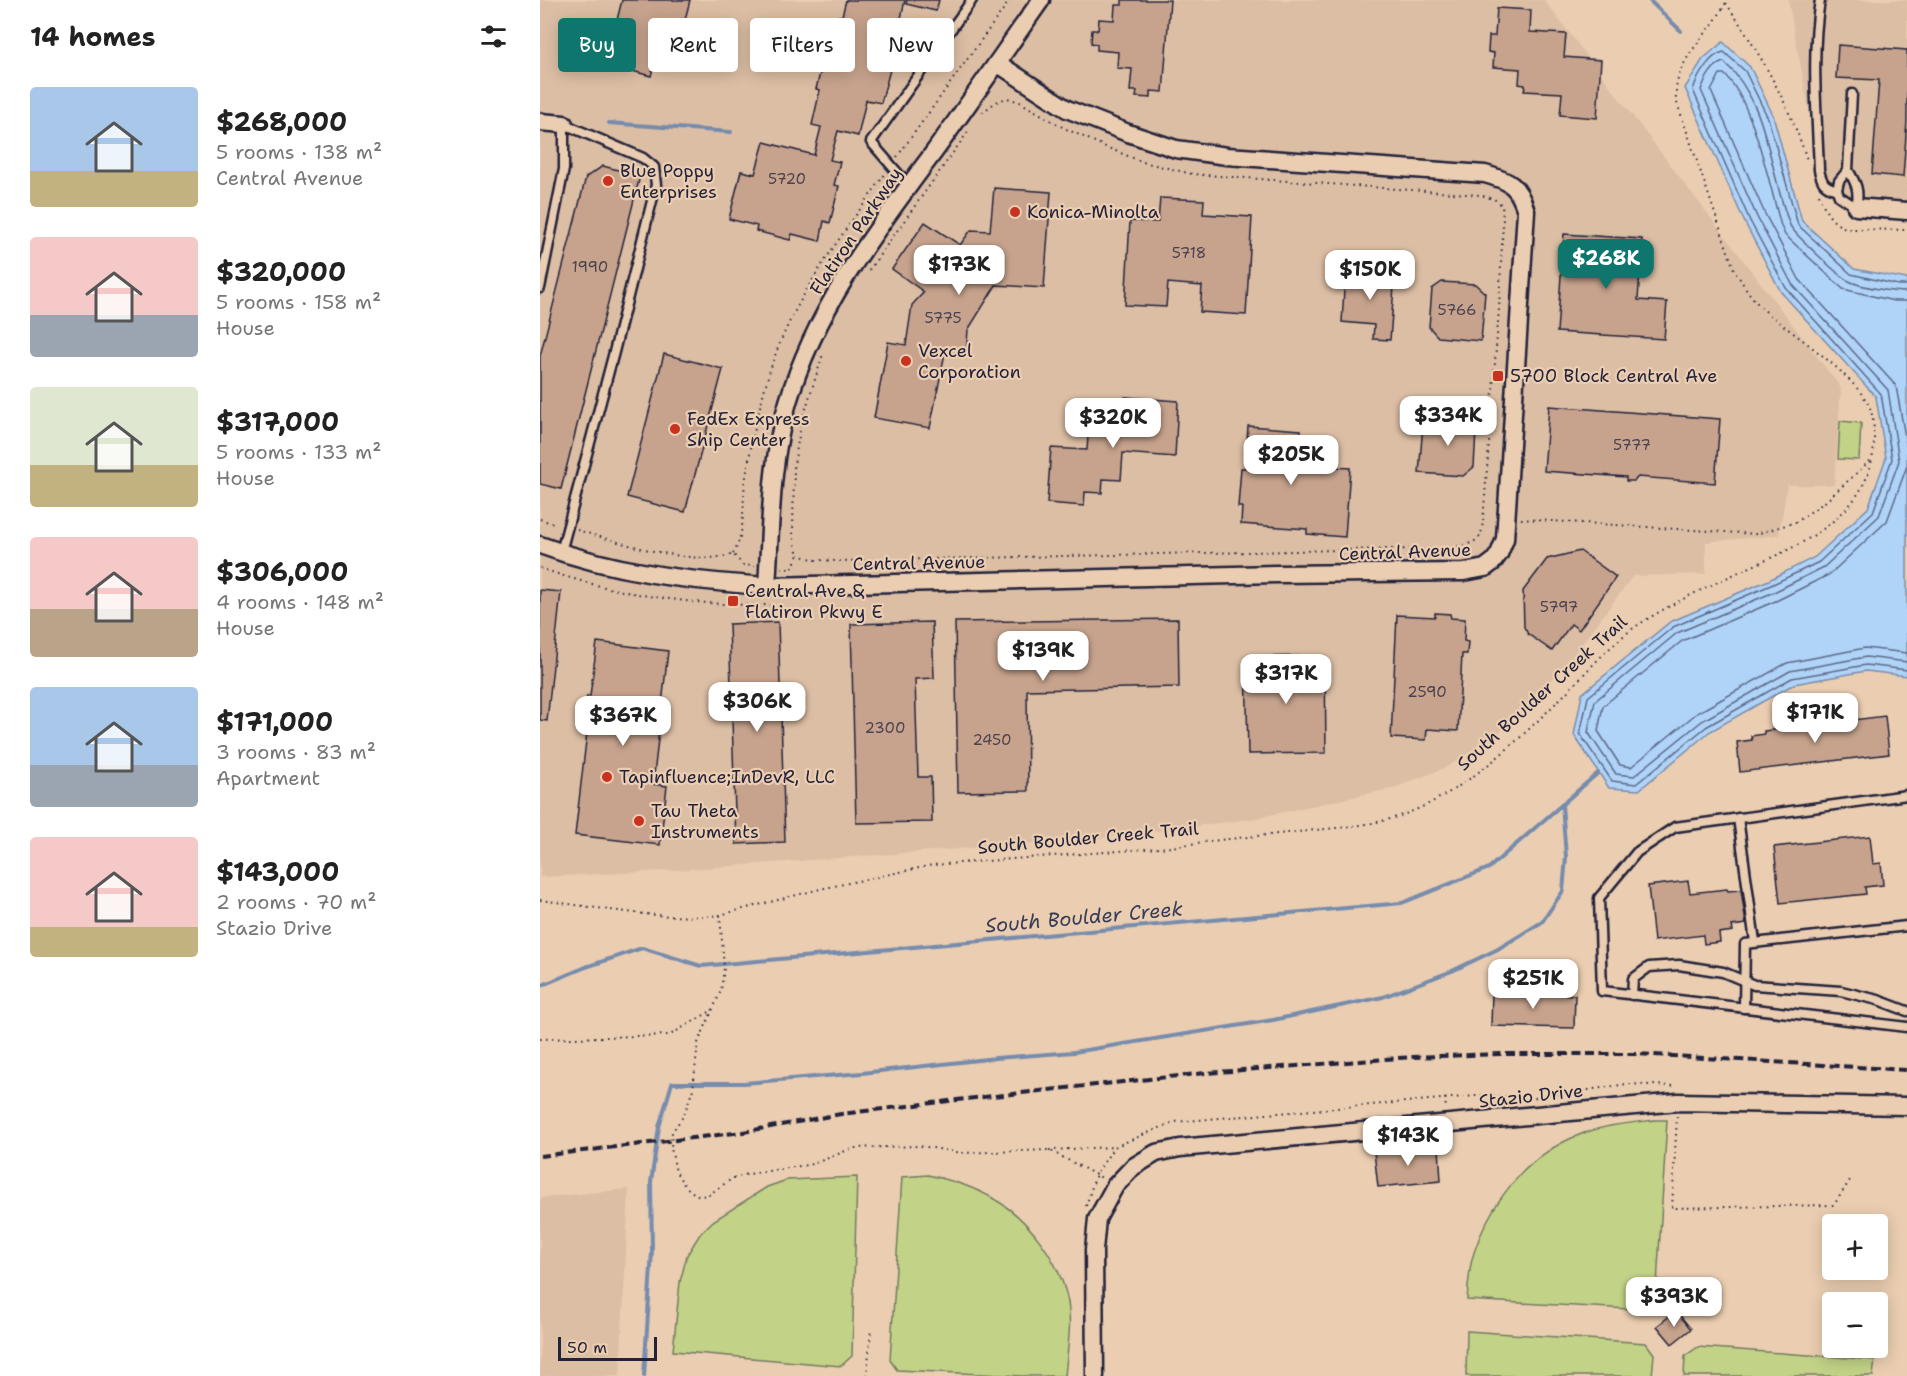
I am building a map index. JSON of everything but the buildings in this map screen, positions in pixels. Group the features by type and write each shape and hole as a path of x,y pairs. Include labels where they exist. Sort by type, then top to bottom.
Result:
{"street":[{"name":"Flatiron Parkway","path":"767,586 776,453 788,403 804,353 828,306 859,254 1041,0"},
{"name":"Central Avenue","path":"540,544 632,572 723,584 767,586 1464,572 1485,568 1499,554 1505,539 1507,518 1526,211 1521,195 1505,179 1485,174 1227,156 1176,149 1067,109 997,63"},
{"path":"540,122 564,124"},
{"path":"1856,207 1907,211"},
{"name":"Stazio Drive","path":"1095,1376 1094,1250 1098,1219 1115,1186 1133,1167 1156,1153 1180,1148 1678,1102 1907,1106"}],"lane":[{"path":"909,186 871,142 972,0"},
{"path":"1820,0 1815,66 1819,170 1821,181 1826,186 1837,190"},
{"path":"1848,170 1858,189 1856,207 1839,196 1837,190 1839,181 1848,170 1852,94"},
{"path":"540,288 564,169 564,124 643,158 654,167 656,185 561,552"},
{"path":"1907,795 1675,826 1637,852 1599,898 1602,991 1907,1027"},
{"path":"1738,818 1755,942"},
{"path":"1744,1008 1745,944 1907,926"},
{"path":"1632,995 1633,980 1649,967 1679,965 1723,972 1754,985 1841,991 1878,1000 1907,1011"}],"path":[{"name":"South Boulder Creek Trail","path":"540,900 706,917 820,889 933,865 1172,847 1355,826 1382,822 1431,803 1474,775 1516,741 1590,667 1635,627 1674,603 1802,544 1830,525 1858,493 1869,472 1873,458 1873,421 1870,407 1860,392 1821,356 1760,307 1734,269 1680,110 1675,87 1678,75 1727,2 1756,48 1779,91 1802,142 1809,165"},
{"path":"798,555 816,560 837,561 1399,549 1458,547 1472,544 1480,536 1483,522 1503,221 1502,205 1494,199 1480,195 1192,174 1143,162 1108,148 1064,128 1020,102 1007,98 996,102 981,114 868,272"},
{"path":"1819,194 1830,218 1841,227 1907,230"},
{"path":"540,519 620,543 664,552 700,558 720,558 732,554 742,565 792,569 798,555 793,535 795,465 801,424 825,350"},
{"path":"1507,518 1756,534 1796,522 1826,501 1873,458"},
{"path":"540,568 592,585 665,598 730,606 770,605"},
{"path":"720,915 724,968 721,991 703,1028 695,1054 693,1089 684,1115 672,1132 671,1148 676,1172 685,1186 696,1195 707,1196 733,1178 813,1164 853,1148 920,1146 962,1153 1049,1150 1115,1186"},
{"path":"540,1039 670,1035 713,1009"},
{"path":"867,1376 871,1329"}],"shaded area":[{"path":"540,0 1544,0 1841,388 1834,485 1787,485 1779,535 1706,542 1706,574 1633,576 1565,666 1496,736 1447,767 1394,788 1251,819 1093,839 664,871 540,877"},
{"path":"1788,0 1907,0 1907,200 1825,194"},
{"path":"629,1189 620,1376 540,1376 540,1198"}],"green space":[{"path":"1840,421 1861,423 1859,460 1838,459"},
{"path":"1667,1120 1656,1301 1647,1310 1467,1300 1471,1264 1479,1239 1499,1202 1526,1169 1560,1144 1579,1135 1626,1123"},
{"path":"928,1175 962,1184 994,1199 1019,1218 1041,1243 1058,1271 1068,1302 1069,1329 1065,1376 897,1370 890,1360 902,1177"},
{"path":"857,1177 852,1356 841,1366 673,1351 680,1282 687,1255 700,1234 713,1221 767,1187 787,1180"},
{"path":"1467,1331 1646,1343 1654,1354 1652,1376 1466,1376"},
{"path":"1698,1347 1822,1356 1822,1358 1875,1360 1873,1376 1684,1376 1685,1356"}],"water":[{"path":"1723,42 1750,67 1773,115 1802,221 1854,269 1907,279 1907,676 1866,671 1794,684 1709,732 1639,790 1609,788 1574,735 1582,694 1670,622 1769,580 1815,557 1868,508 1886,458 1876,397 1781,292 1745,223 1685,88 1703,59"}],"waterway":[{"path":"1649,0 1681,31"},
{"path":"609,123 731,132"},
{"name":"South Boulder Creek","path":"540,986 642,948 701,966 1402,903 1489,868 1598,773"},
{"path":"644,1376 652,1251 651,1182 659,1127 672,1083 744,1083 1074,1052 1273,1020 1383,997 1452,971 1498,949 1542,922 1563,891 1566,857 1562,805"}],"railway":[{"path":"540,1156 743,1132 841,1114 957,1100 1205,1073 1412,1057 1500,1054 1638,1054 1907,1070"}],"place":[{"name":"Blue Poppy Enterprises","path":"608,181"},
{"name":"Konica-Minolta","path":"1015,212"},
{"name":"Vexcel Corporation","path":"906,361"},
{"name":"5700 Block Central Ave","path":"1498,376"},
{"name":"FedEx Express Ship Center","path":"675,429"},
{"name":"Central Ave & Flatiron Pkwy E","path":"733,601"},
{"name":"Tapinfluence;InDevR, LLC","path":"607,777"},
{"name":"Tau Theta Instruments","path":"639,821"}]}
